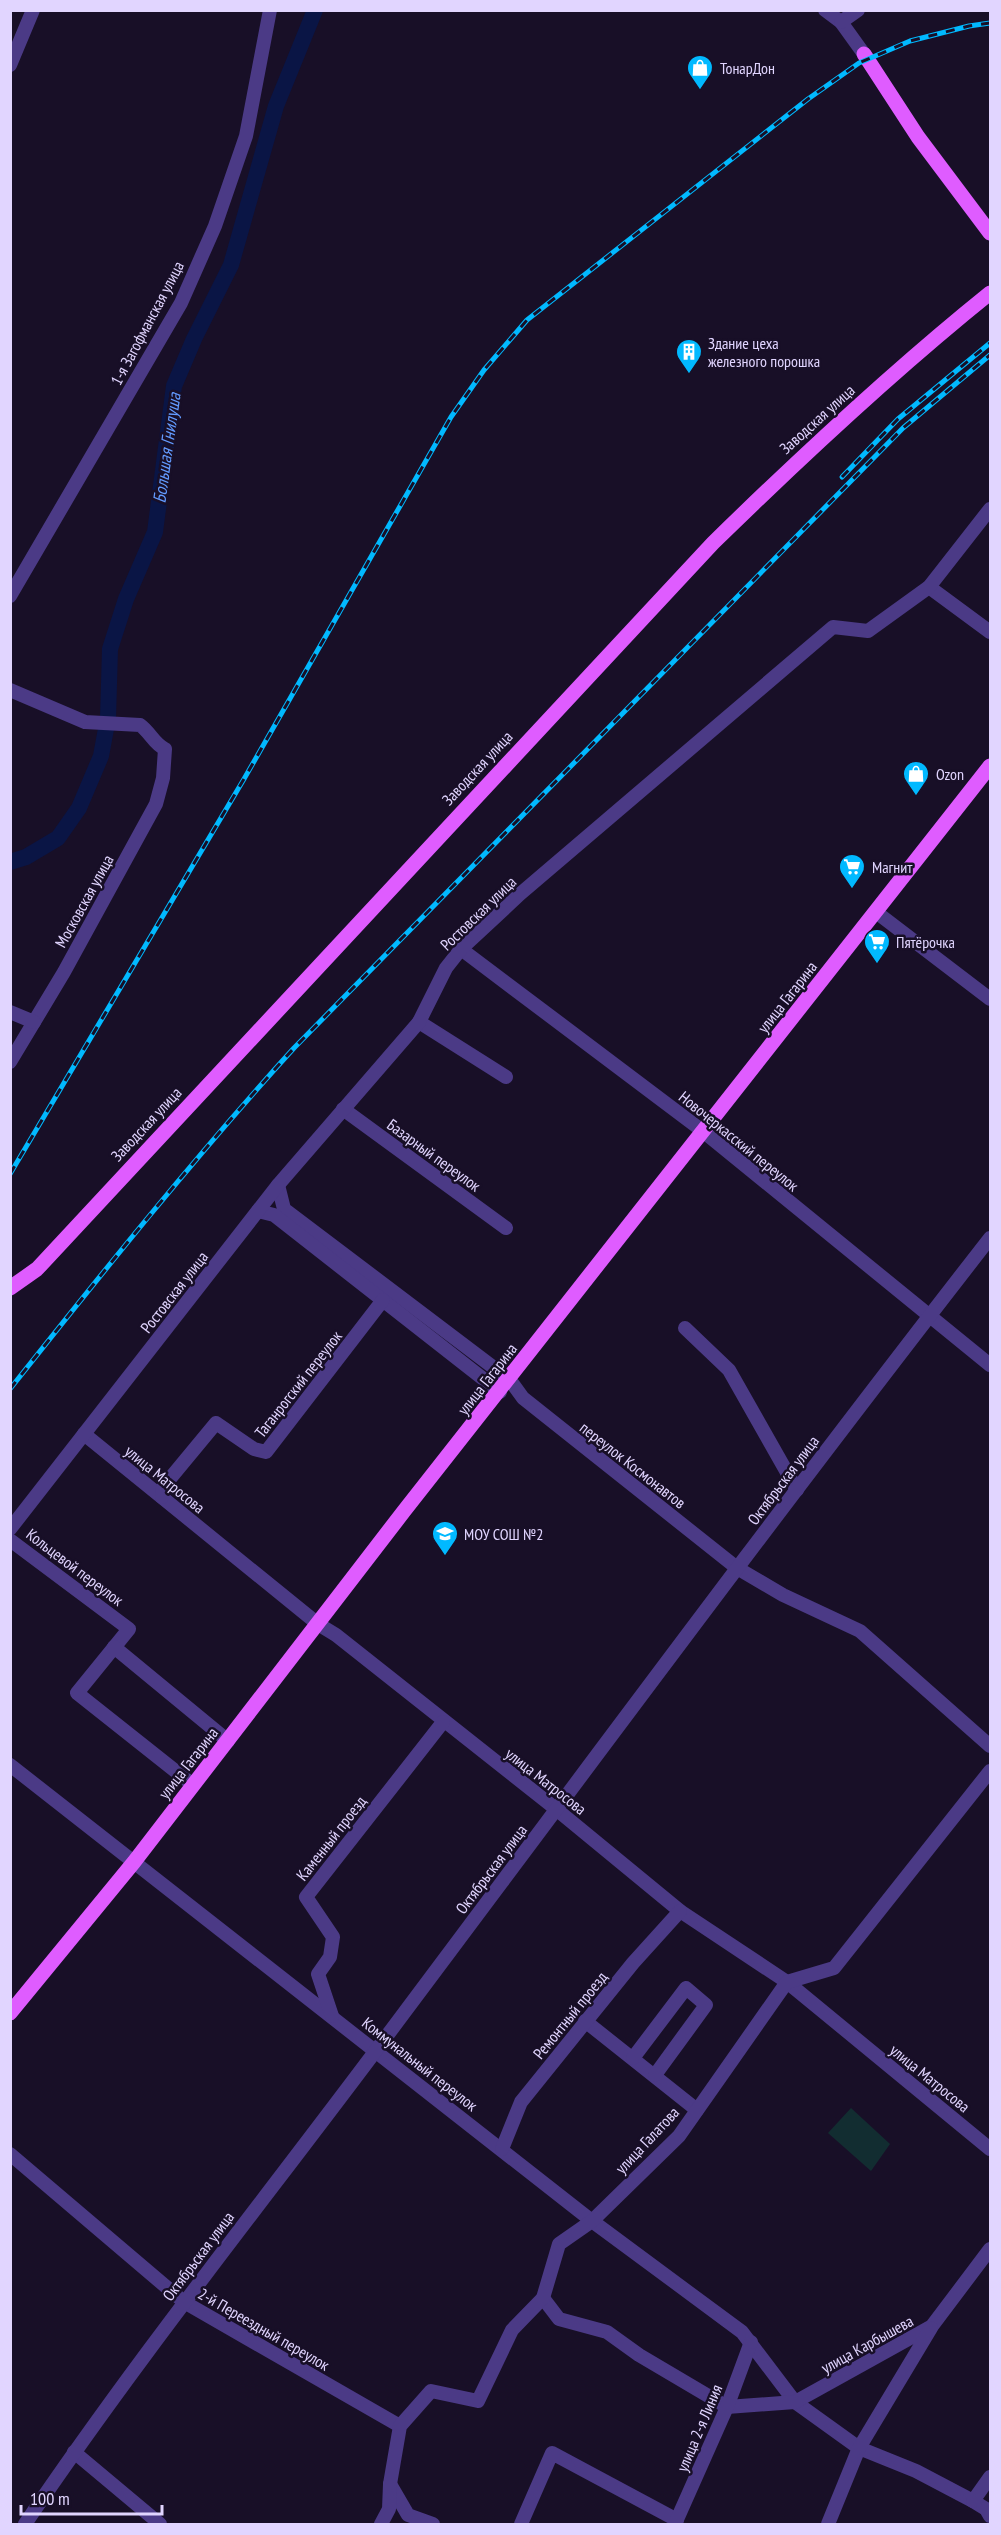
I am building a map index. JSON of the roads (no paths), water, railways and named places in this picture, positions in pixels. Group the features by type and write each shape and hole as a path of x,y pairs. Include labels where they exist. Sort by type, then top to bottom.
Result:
{"main road":[{"path":"864,54 918,137 990,233"},
{"name":"Заводская улица","path":"10,1288 37,1269 713,543 796,462 921,348 990,293"},
{"name":"улица Гагарина","path":"10,2013 134,1863 404,1511 510,1380 990,766"}],"street":[{"path":"10,65 33,10"},
{"name":"1-я Загофманская улица","path":"10,596 181,303 194,274 215,226 246,136 270,10"},
{"path":"825,10 841,22 864,54"},
{"path":"841,22 858,10"},
{"name":"Ростовская улица","path":"10,1529 278,1185 419,1022 446,968 461,949 520,894 833,627 868,631 929,587 990,509"},
{"path":"929,587 990,632"},
{"name":"Московская улица","path":"10,690 72,718 100,723 140,725 148,730 158,746 165,749 163,778 156,804 10,1062"},
{"path":"876,912 990,999"},
{"name":"Новочеркасский переулок","path":"461,949 704,1132 990,1365"},
{"path":"10,1012 34,1022"},
{"path":"419,1022 506,1077"},
{"name":"Базарный переулок","path":"343,1109 506,1228"},
{"name":"переулок Космонавтов","path":"278,1185 284,1209 510,1380 523,1398 737,1568 783,1595 860,1632 990,1746"},
{"path":"258,1211 274,1215 500,1392"},
{"name":"Октябрьская улица","path":"25,2524 74,2452 184,2302 796,1490 990,1238"},
{"name":"Таганрогский переулок","path":"162,1497 163,1487 216,1423 254,1449 266,1452 383,1300"},
{"path":"685,1328 729,1370 796,1490"},
{"name":"улица Матросова","path":"84,1434 318,1624 336,1635 443,1722 556,1809 680,1911 787,1983 990,2149"},
{"name":"Кольцевой переулок","path":"10,1540 129,1629 77,1693 193,1785"},
{"path":"114,1647 228,1741"},
{"name":"Каменный проезд","path":"332,2016 318,1974 330,1957 333,1937 306,1897 443,1722"},
{"path":"990,1730 990,1740"},
{"name":"Коммунальный переулок","path":"10,1765 592,2221 742,2332 795,2402 859,2448 916,2471 973,2501 986,2509 990,2516"},
{"path":"787,1983 834,1968 990,1771"},
{"name":"Ремонтный проезд","path":"502,2149 521,2102 585,2020 680,1911"},
{"name":"улица Галатова","path":"400,2426 431,2391 478,2401 513,2330 543,2298 559,2244 592,2221 679,2136 787,1983"},
{"path":"633,2058 686,1988 706,2005 655,2075"},
{"path":"585,2020 697,2110"},
{"name":"2-й Переездный переулок","path":"10,2154 184,2302 400,2426"},
{"name":"улица Карбышева","path":"795,2402 932,2326 990,2248"},
{"path":"543,2298 559,2319 607,2332 639,2355 727,2407 795,2402"},
{"path":"828,2524 859,2448 932,2326"},
{"name":"улица 2-я Линия","path":"676,2522 727,2407 751,2343"},
{"path":"381,2524 389,2509 390,2484 400,2426"},
{"path":"74,2452 160,2524"},
{"path":"521,2524 552,2453 676,2522"},
{"path":"973,2501 990,2477"},
{"path":"390,2484 408,2515 433,2524"}],"waterway":[{"name":"Большая Гнилуша","path":"10,862 26,857 58,838 79,808 101,756 108,718 110,649 126,599 155,532 174,386 194,339 231,265 276,106 315,10"}],"railway":[{"path":"10,1174 244,779 451,417 484,370 527,320 808,99 859,63 910,41 990,23"},
{"path":"842,477 898,419 990,343"},
{"path":"10,1389 184,1174 294,1048 903,428 990,355"}],"place":[{"name":"ТонарДон","path":"700,91"},
{"name":"Здание цеха железного порошка","path":"689,375"},
{"name":"Ozon","path":"916,797"},
{"name":"Магнит","path":"852,890"},
{"name":"Пятёрочка","path":"877,965"},
{"name":"МОУ СОШ №2","path":"445,1557"}]}
